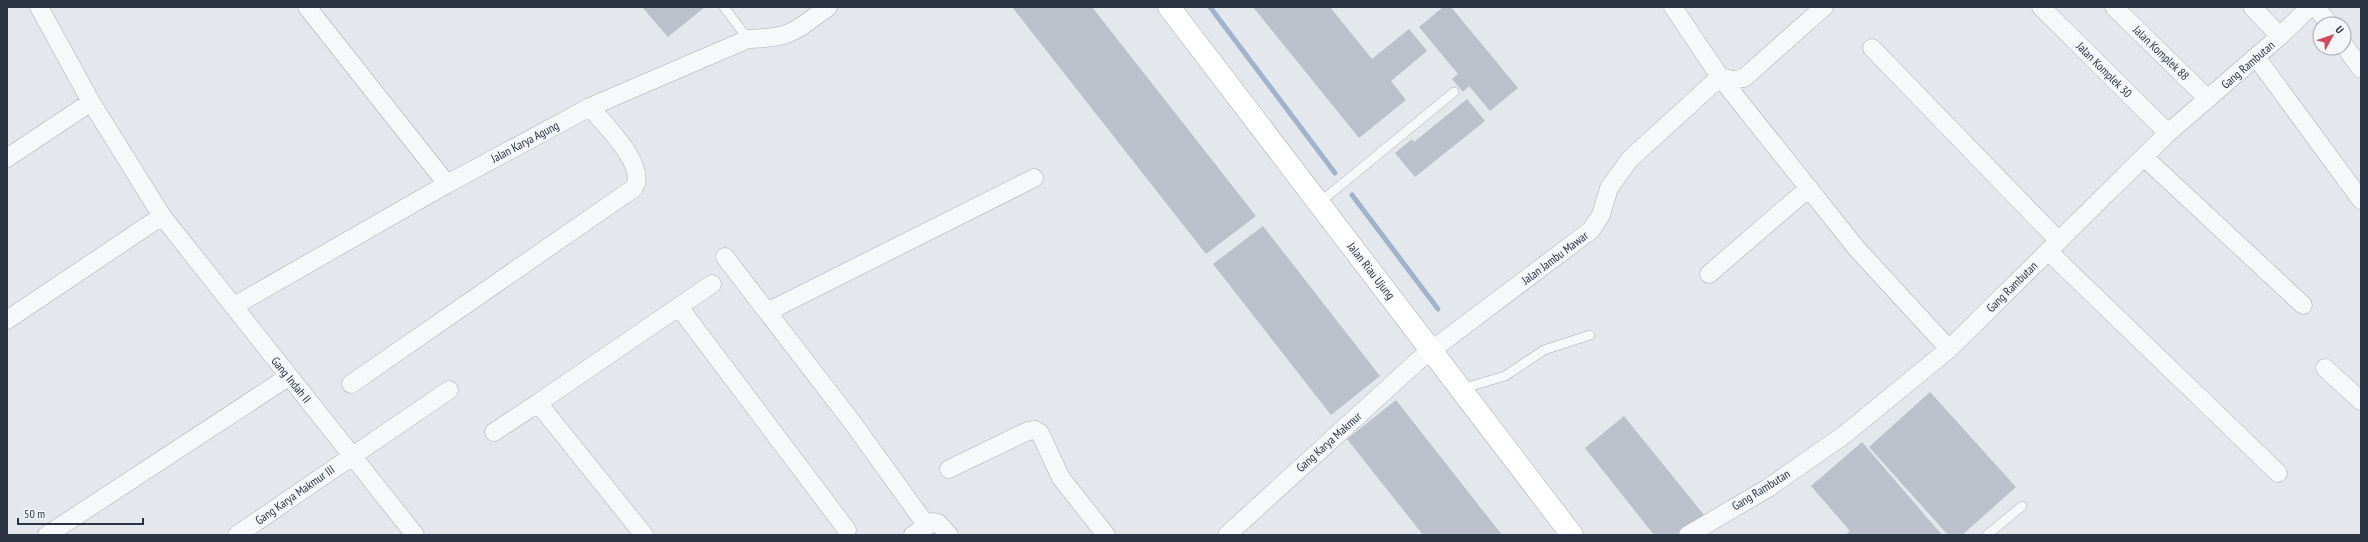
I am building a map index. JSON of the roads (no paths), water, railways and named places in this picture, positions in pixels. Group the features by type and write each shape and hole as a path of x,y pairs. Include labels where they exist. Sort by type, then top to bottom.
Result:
{"main road":[{"name":"Jalan Riau Ujung","path":"1169,7 1572,535"}],"street":[{"name":"Gang Indah II","path":"39,7 91,102 165,220 234,306 288,377 353,454 415,535"},
{"path":"307,7 447,184"},
{"name":"Jalan Karya Agung","path":"234,306 447,184 590,107 748,39 775,39 791,34 828,7"},
{"path":"1673,7 1720,77 1857,248 1949,349"},
{"path":"1720,77 1733,80 1744,78 1824,7"},
{"name":"Jalan Komplek 30","path":"2041,7 2168,133"},
{"name":"Jalan Komplek 88","path":"2114,7 2208,99"},
{"path":"2252,7 2280,36"},
{"name":"Gang Rambutan","path":"1688,535 1768,488 1844,435 1949,349 2168,133 2280,36 2310,7"},
{"path":"2316,7 2323,16"},
{"path":"1872,48 2053,246 2278,473"},
{"path":"2352,56 2361,69"},
{"path":"2256,57 2361,200"},
{"name":"Jalan Jambu Mawar","path":"1432,350 1591,230 1601,215 1609,188 1630,159 1720,77"},
{"path":"7,158 91,102"},
{"path":"351,384 634,188 637,176 634,161 590,107"},
{"path":"2144,157 2303,305"},
{"path":"768,312 1034,178"},
{"path":"1709,274 1809,188"},
{"path":"7,320 165,220"},
{"path":"725,257 768,312 920,530 933,522 938,523 950,535"},
{"path":"494,432 712,284"},
{"path":"679,307 847,530"},
{"name":"Gang Karya Makmur","path":"1227,535 1420,359 1432,350"},
{"path":"2325,368 2361,401"},
{"path":"47,535 288,377"},
{"name":"Gang Karya Makmur III","path":"237,535 353,454 449,390"},
{"path":"538,403 644,535"},
{"path":"949,469 1028,430 1035,430 1040,434 1060,478 1106,535"}],"lane":[{"path":"724,7 748,39"},
{"path":"1319,203 1454,92"},
{"path":"1461,389 1505,376 1544,350 1590,336"},
{"path":"1987,535 2022,506"}],"waterway":[{"path":"1210,7 1335,173"},
{"path":"1352,195 1438,309"}]}
